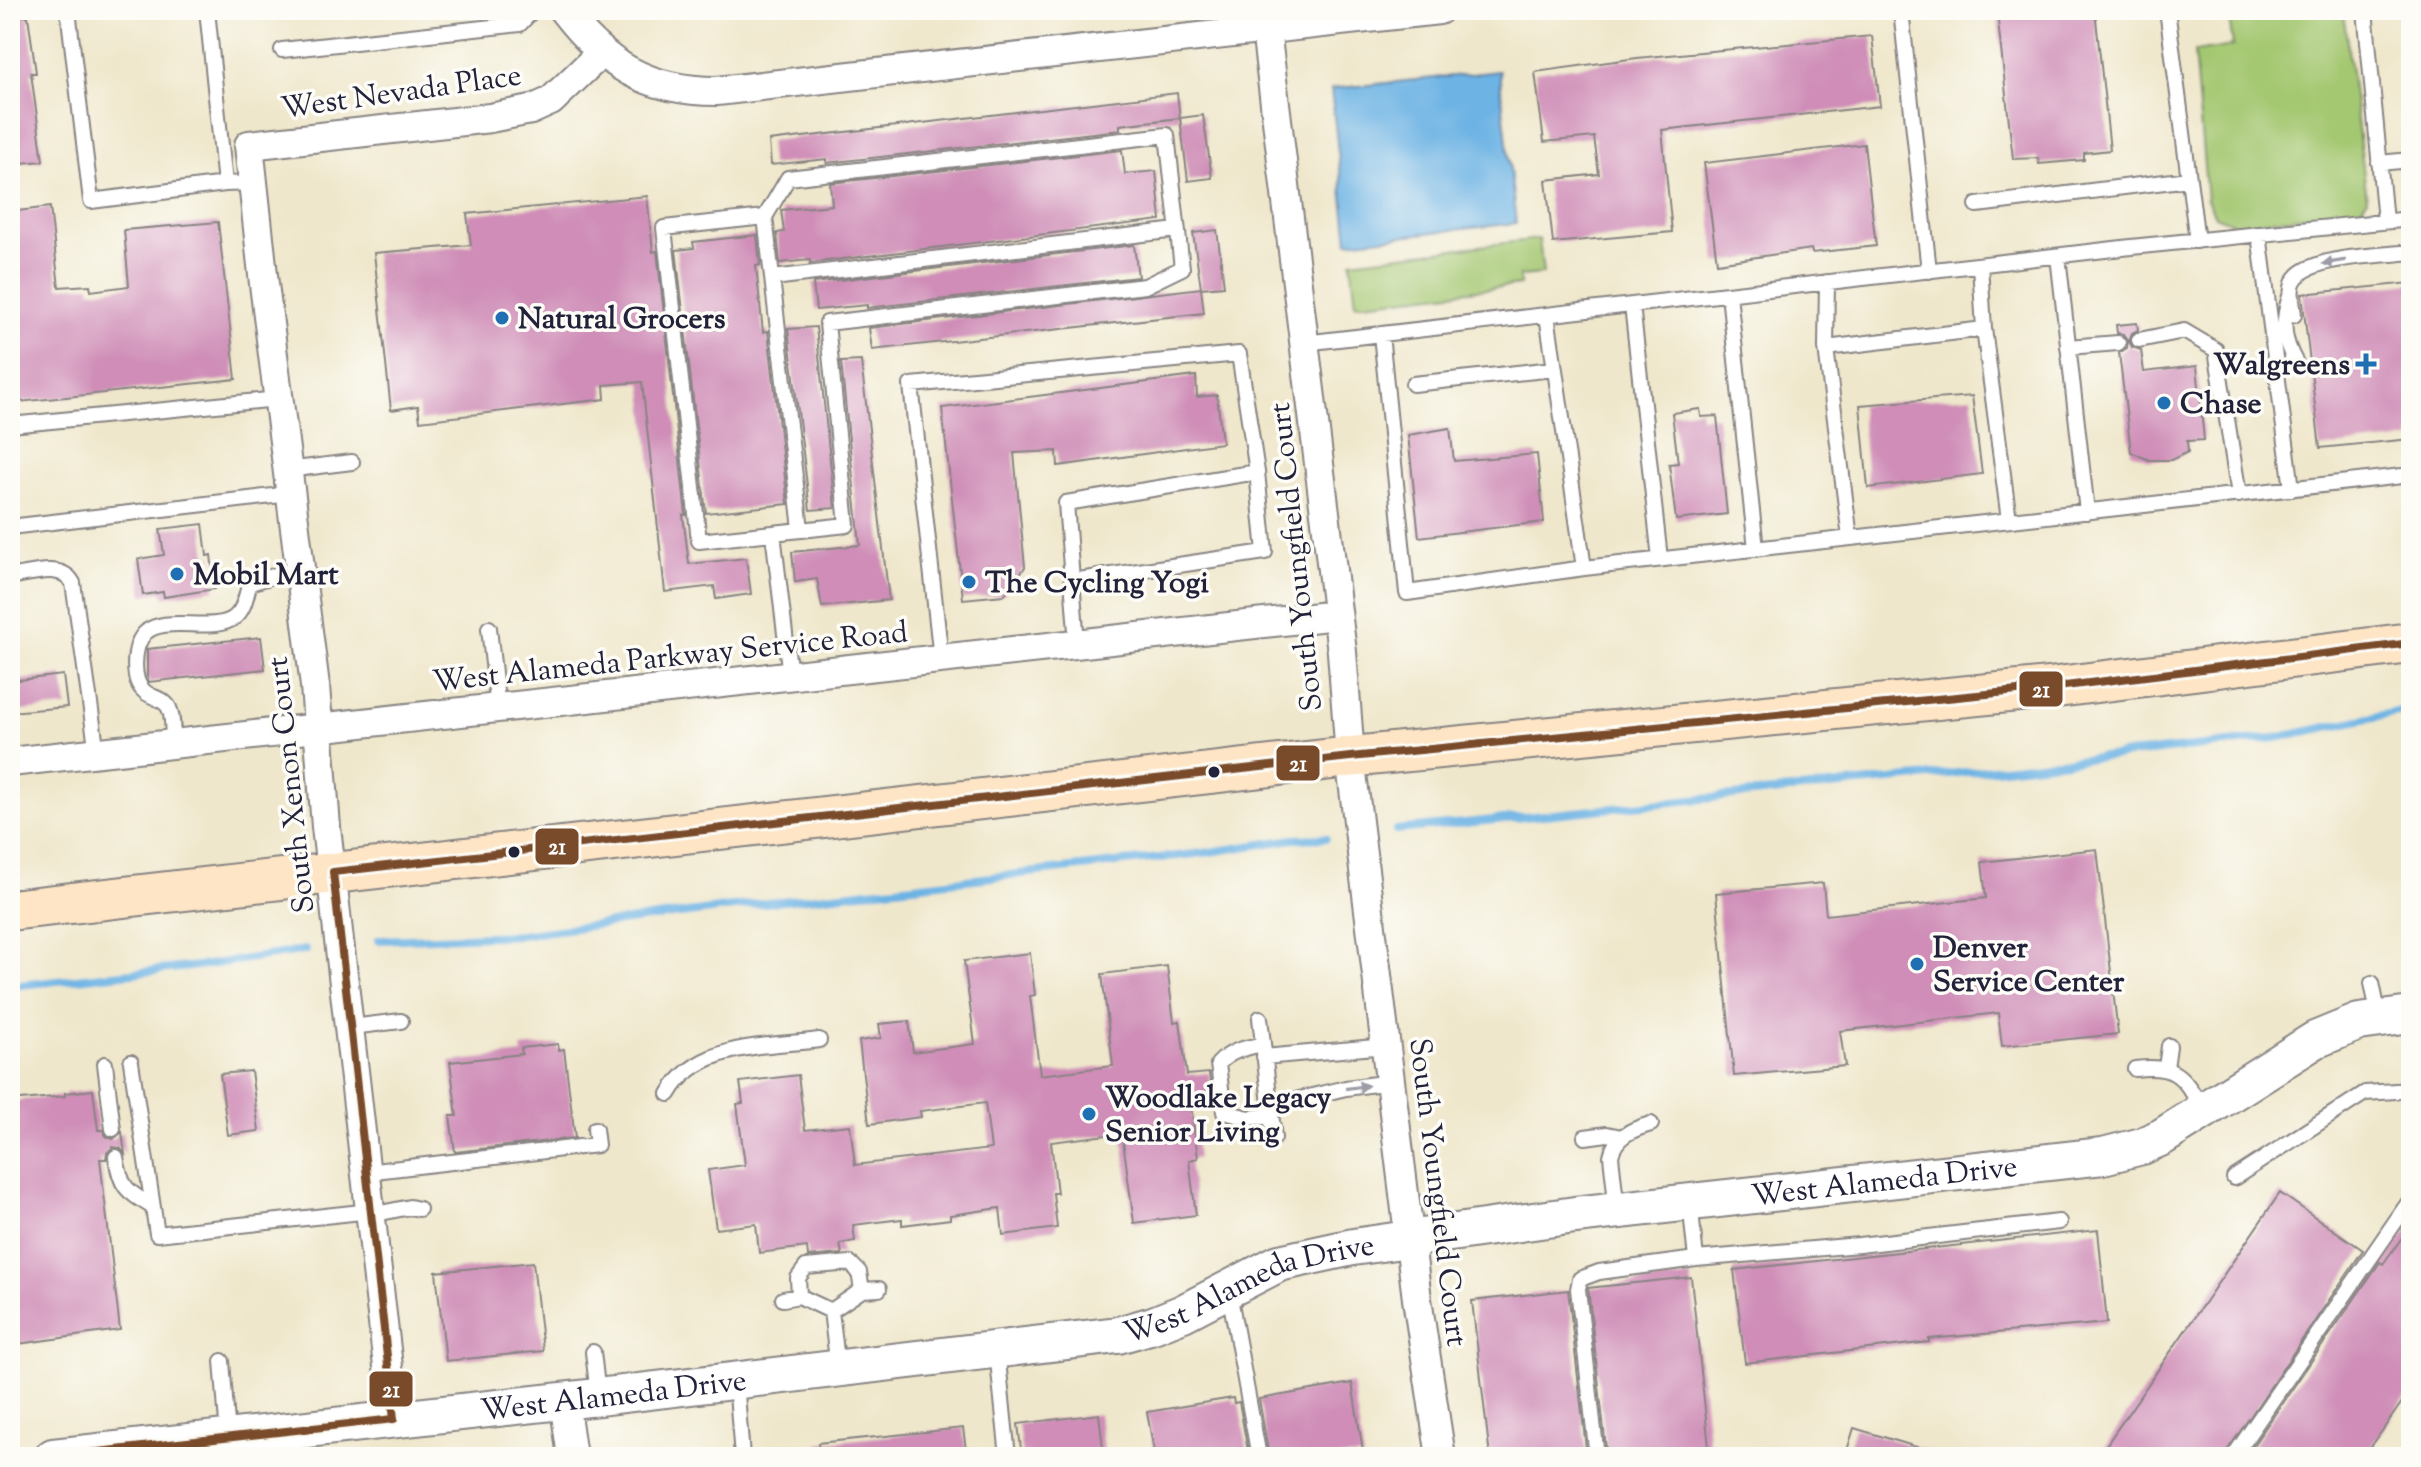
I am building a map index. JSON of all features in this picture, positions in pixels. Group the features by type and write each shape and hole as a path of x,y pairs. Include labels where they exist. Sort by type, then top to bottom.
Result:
{"main road":[{"path":"10,910 1350,757 2049,688 2411,643"}],"street":[{"path":"563,10 602,52 624,68 666,87 717,91 1439,10"},
{"name":"South Youngfield Court","path":"1266,30 1337,615 1350,757 1410,1238 1441,1457"},
{"name":"West Nevada Place","path":"249,145 490,118 531,110 551,101 602,52"},
{"name":"South Xenon Court","path":"249,145 320,730 326,827 394,1419"},
{"name":"West Alameda Parkway Service Road","path":"10,762 1337,615"},
{"name":"West Alameda Drive","path":"53,1457 581,1399 1118,1335 1163,1321 1279,1263 1410,1238 1690,1202 2103,1156 2142,1146 2315,1040 2359,1022 2388,1005"},
{"path":"572,1457 581,1399"}],"lane":[{"path":"68,10 91,201 254,183"},
{"path":"207,10 225,184"},
{"path":"282,50 520,24 533,10"},
{"path":"1901,10 1929,271"},
{"path":"2365,10 2385,221"},
{"path":"2168,17 2197,241"},
{"path":"765,217 664,228 699,541 847,525 827,323 1145,286 1182,268 1167,135 788,178 765,217 801,529"},
{"path":"2379,163 2411,160"},
{"path":"1977,205 2189,179"},
{"path":"1304,343 2058,256 2411,219"},
{"path":"773,278 1177,230"},
{"path":"2259,234 2292,489"},
{"path":"2277,376 2298,356 2288,348 2283,318 2295,279 2324,262 2411,252"},
{"path":"2058,256 2087,512"},
{"path":"1980,265 1984,329 2009,520"},
{"path":"1827,282 1826,348 1850,538"},
{"path":"2292,292 2294,315"},
{"path":"1729,294 1756,549"},
{"path":"1632,305 1660,559"},
{"path":"1547,315 1584,568"},
{"path":"1826,348 1984,329"},
{"path":"2139,340 2184,331 2216,350 2239,495"},
{"path":"1381,334 1407,593 1660,559 2411,475"},
{"path":"2068,347 2118,343"},
{"path":"941,659 911,385 1239,354 1257,472 1265,552 1072,581"},
{"path":"1413,384 1554,369"},
{"path":"10,425 278,399"},
{"path":"10,527 289,482 352,462"},
{"path":"1077,644 1066,503 1257,472"},
{"path":"773,533 790,676"},
{"path":"173,745 170,709 164,701 142,690 136,679 136,653 143,635 155,627 226,622 237,616 250,583 300,568"},
{"path":"10,577 57,570 69,575 73,583 97,753"},
{"path":"489,628 498,709"},
{"path":"1260,1018 1274,1138"},
{"path":"351,1027 401,1021"},
{"path":"669,1094 681,1077 707,1058 723,1052 819,1040"},
{"path":"1386,1046 1264,1051 1239,1049 1225,1056 1218,1064 1224,1112 1236,1117 1271,1111 1346,1088 1390,1082"},
{"path":"2166,1068 2169,1046"},
{"path":"131,1062 157,1234 410,1207 419,1209"},
{"path":"105,1064 113,1129"},
{"path":"2135,1069 2166,1068 2184,1078 2204,1110"},
{"path":"2234,1178 2365,1093 2411,1090"},
{"path":"1617,1211 1612,1149 1631,1131 1651,1124"},
{"path":"366,1172 597,1145 595,1129"},
{"path":"1585,1137 1607,1134 1622,1137"},
{"path":"116,1157 120,1182 151,1206"},
{"path":"2233,1457 2411,1199"},
{"path":"1690,1202 1696,1259"},
{"path":"1597,1457 1578,1289 1580,1279 1599,1272 1696,1259 1859,1245 2059,1222"},
{"path":"799,1296 798,1278 806,1267 850,1263 859,1272 862,1290"},
{"path":"831,1311 862,1290 879,1289"},
{"path":"1228,1289 1259,1457"},
{"path":"783,1299 799,1296 831,1311"},
{"path":"831,1311 838,1369"},
{"path":"997,1351 1008,1457"},
{"path":"581,1399 593,1352"},
{"path":"222,1361 228,1437"},
{"path":"736,1381 742,1457"}],"green space":[{"path":"2228,10 2343,10 2367,199 2360,210 2235,224 2215,216 2207,200 2194,52 2233,46"},
{"path":"1539,239 1543,274 1520,276 1520,285 1356,304 1351,261"}],"water":[{"path":"1499,71 1516,223 1348,242 1331,89"}],"building":[{"path":"2095,10 2110,150 2084,153 2084,160 2039,164 2038,158 2013,159 1997,12"},
{"path":"28,16 36,73 31,73 43,161 10,164 10,17"},
{"path":"1872,36 1880,106 1662,130 1672,232 1553,243 1546,180 1599,174 1594,137 1544,142 1535,72 1637,58"},
{"path":"1177,93 1180,118 1120,125 1120,130 827,163 827,159 771,165 769,141"},
{"path":"1203,115 1212,178 1188,181 1180,118"},
{"path":"1864,144 1876,246 1812,253 1811,249 1717,263 1704,163"},
{"path":"1122,150 1125,174 1156,171 1161,220 810,263 810,260 780,263 777,233 784,232 781,210 832,205 830,183"},
{"name":"Natural Grocers","path":"647,196 653,252 657,251 689,564 746,558 751,594 716,599 714,586 665,592 642,382 604,385 605,399 420,421 418,406 391,410 374,253 471,245 467,214"},
{"path":"50,207 59,287 90,285 91,291 129,286 124,230 218,222 236,379 10,403 10,212"},
{"path":"1217,230 1224,286 1201,288 1193,233"},
{"path":"757,235 760,265 756,266 763,332 768,331 788,504 706,513 676,250 694,248 693,242"},
{"path":"1134,245 1138,277 867,308 867,305 816,310 813,283"},
{"path":"2411,283 2411,439 2320,448 2302,294"},
{"path":"1201,288 1204,313 872,350 869,328"},
{"path":"2137,323 2138,330 2132,333 2129,341 2132,347 2141,350 2144,372 2197,366 2204,440 2187,441 2188,452 2171,460 2149,460 2131,452 2119,353 2127,348 2128,341 2123,334 2117,333 2116,325"},
{"path":"816,327 835,508 810,510 788,329"},
{"path":"861,361 889,600 822,607 817,579 795,582 792,552 860,545 841,362"},
{"path":"1196,376 1197,397 1217,395 1222,443 1058,466 1057,451 1014,453 1025,567 1004,595 963,599 942,408"},
{"path":"1972,396 1982,474 1868,488 1860,405"},
{"path":"1700,409 1701,417 1717,416 1727,514 1676,520 1669,464 1678,463 1672,413"},
{"path":"1450,428 1454,461 1537,454 1544,522 1419,537 1408,435"},
{"name":"Mobil Mart","path":"203,524 215,589 164,597 163,592 143,595 138,559 164,555 160,529"},
{"path":"261,637 265,669 149,682 147,649"},
{"path":"63,675 67,707 10,712 10,681"},
{"name":"Denver Service Center","path":"2097,849 2118,1034 2002,1046 1998,1013 1840,1031 1845,1066 1734,1076 1716,893 1823,883 1826,915 1986,898 1982,862"},
{"name":"Woodlake Legacy Senior Living","path":"1030,953 1035,995 1030,996 1040,1075 1113,1066 1102,974 1167,966 1174,1022 1180,1021 1187,1075 1209,1073 1213,1104 1191,1106 1198,1158 1189,1160 1196,1215 1134,1223 1122,1133 1051,1142 1057,1193 1053,1193 1057,1228 1003,1235 1000,1208 902,1225 902,1219 853,1225 855,1241 840,1244 842,1254 808,1257 807,1247 759,1253 756,1224 716,1229 708,1170 745,1165 737,1104 743,1103 740,1082 798,1075 805,1130 850,1125 855,1165 991,1149 985,1103 920,1111 921,1117 869,1124 859,1041 881,1038 879,1024 909,1021 913,1052 975,1044 964,961"},
{"path":"558,1044 558,1050 564,1049 575,1138 455,1152 450,1116 457,1116 450,1062 522,1054 521,1048"},
{"path":"251,1071 259,1131 228,1135 220,1074"},
{"path":"93,1090 98,1130 103,1130 106,1136 113,1139 122,1132 125,1154 120,1148 113,1147 106,1159 100,1159 120,1330 10,1345 10,1101"},
{"path":"2280,1193 2363,1250 2223,1457 2098,1457"},
{"path":"2411,1225 2411,1389 2364,1457 2245,1457 2380,1262 2383,1264"},
{"path":"2098,1230 2107,1323 1929,1339 1929,1342 1745,1363 1734,1270"},
{"path":"533,1262 543,1351 446,1361 436,1272"},
{"path":"1691,1277 1710,1457 1607,1457 1588,1288"},
{"path":"1568,1290 1587,1457 1490,1457 1472,1301"},
{"path":"1352,1383 1364,1457 1269,1457 1259,1399"},
{"path":"1233,1398 1234,1403 1239,1402 1249,1457 1155,1457 1147,1412"},
{"path":"1099,1414 1104,1457 1022,1457 1018,1424"},
{"path":"963,1428 967,1457 819,1457 818,1443"},
{"path":"1854,1428 1933,1452 1933,1457 1845,1457"}],"waterway":[{"path":"1396,830 2276,738 2411,709"},
{"path":"378,940 520,935 764,903 1204,853 1294,839 1326,838"},
{"path":"10,986 207,965 306,950"}],"transit line":[{"name":"21","path":"53,1457 394,1419 333,872 1350,757 2049,688 2411,643"}],"place":[{"name":"Natural Grocers","path":"502,318"},
{"name":"Walgreens","path":"2366,364"},
{"name":"Chase","path":"2164,403"},
{"name":"Mobil Mart","path":"177,574"},
{"name":"The Cycling Yogi","path":"969,582"},
{"name":"Denver Service Center","path":"1917,964"},
{"name":"Woodlake Legacy Senior Living","path":"1089,1114"}]}
